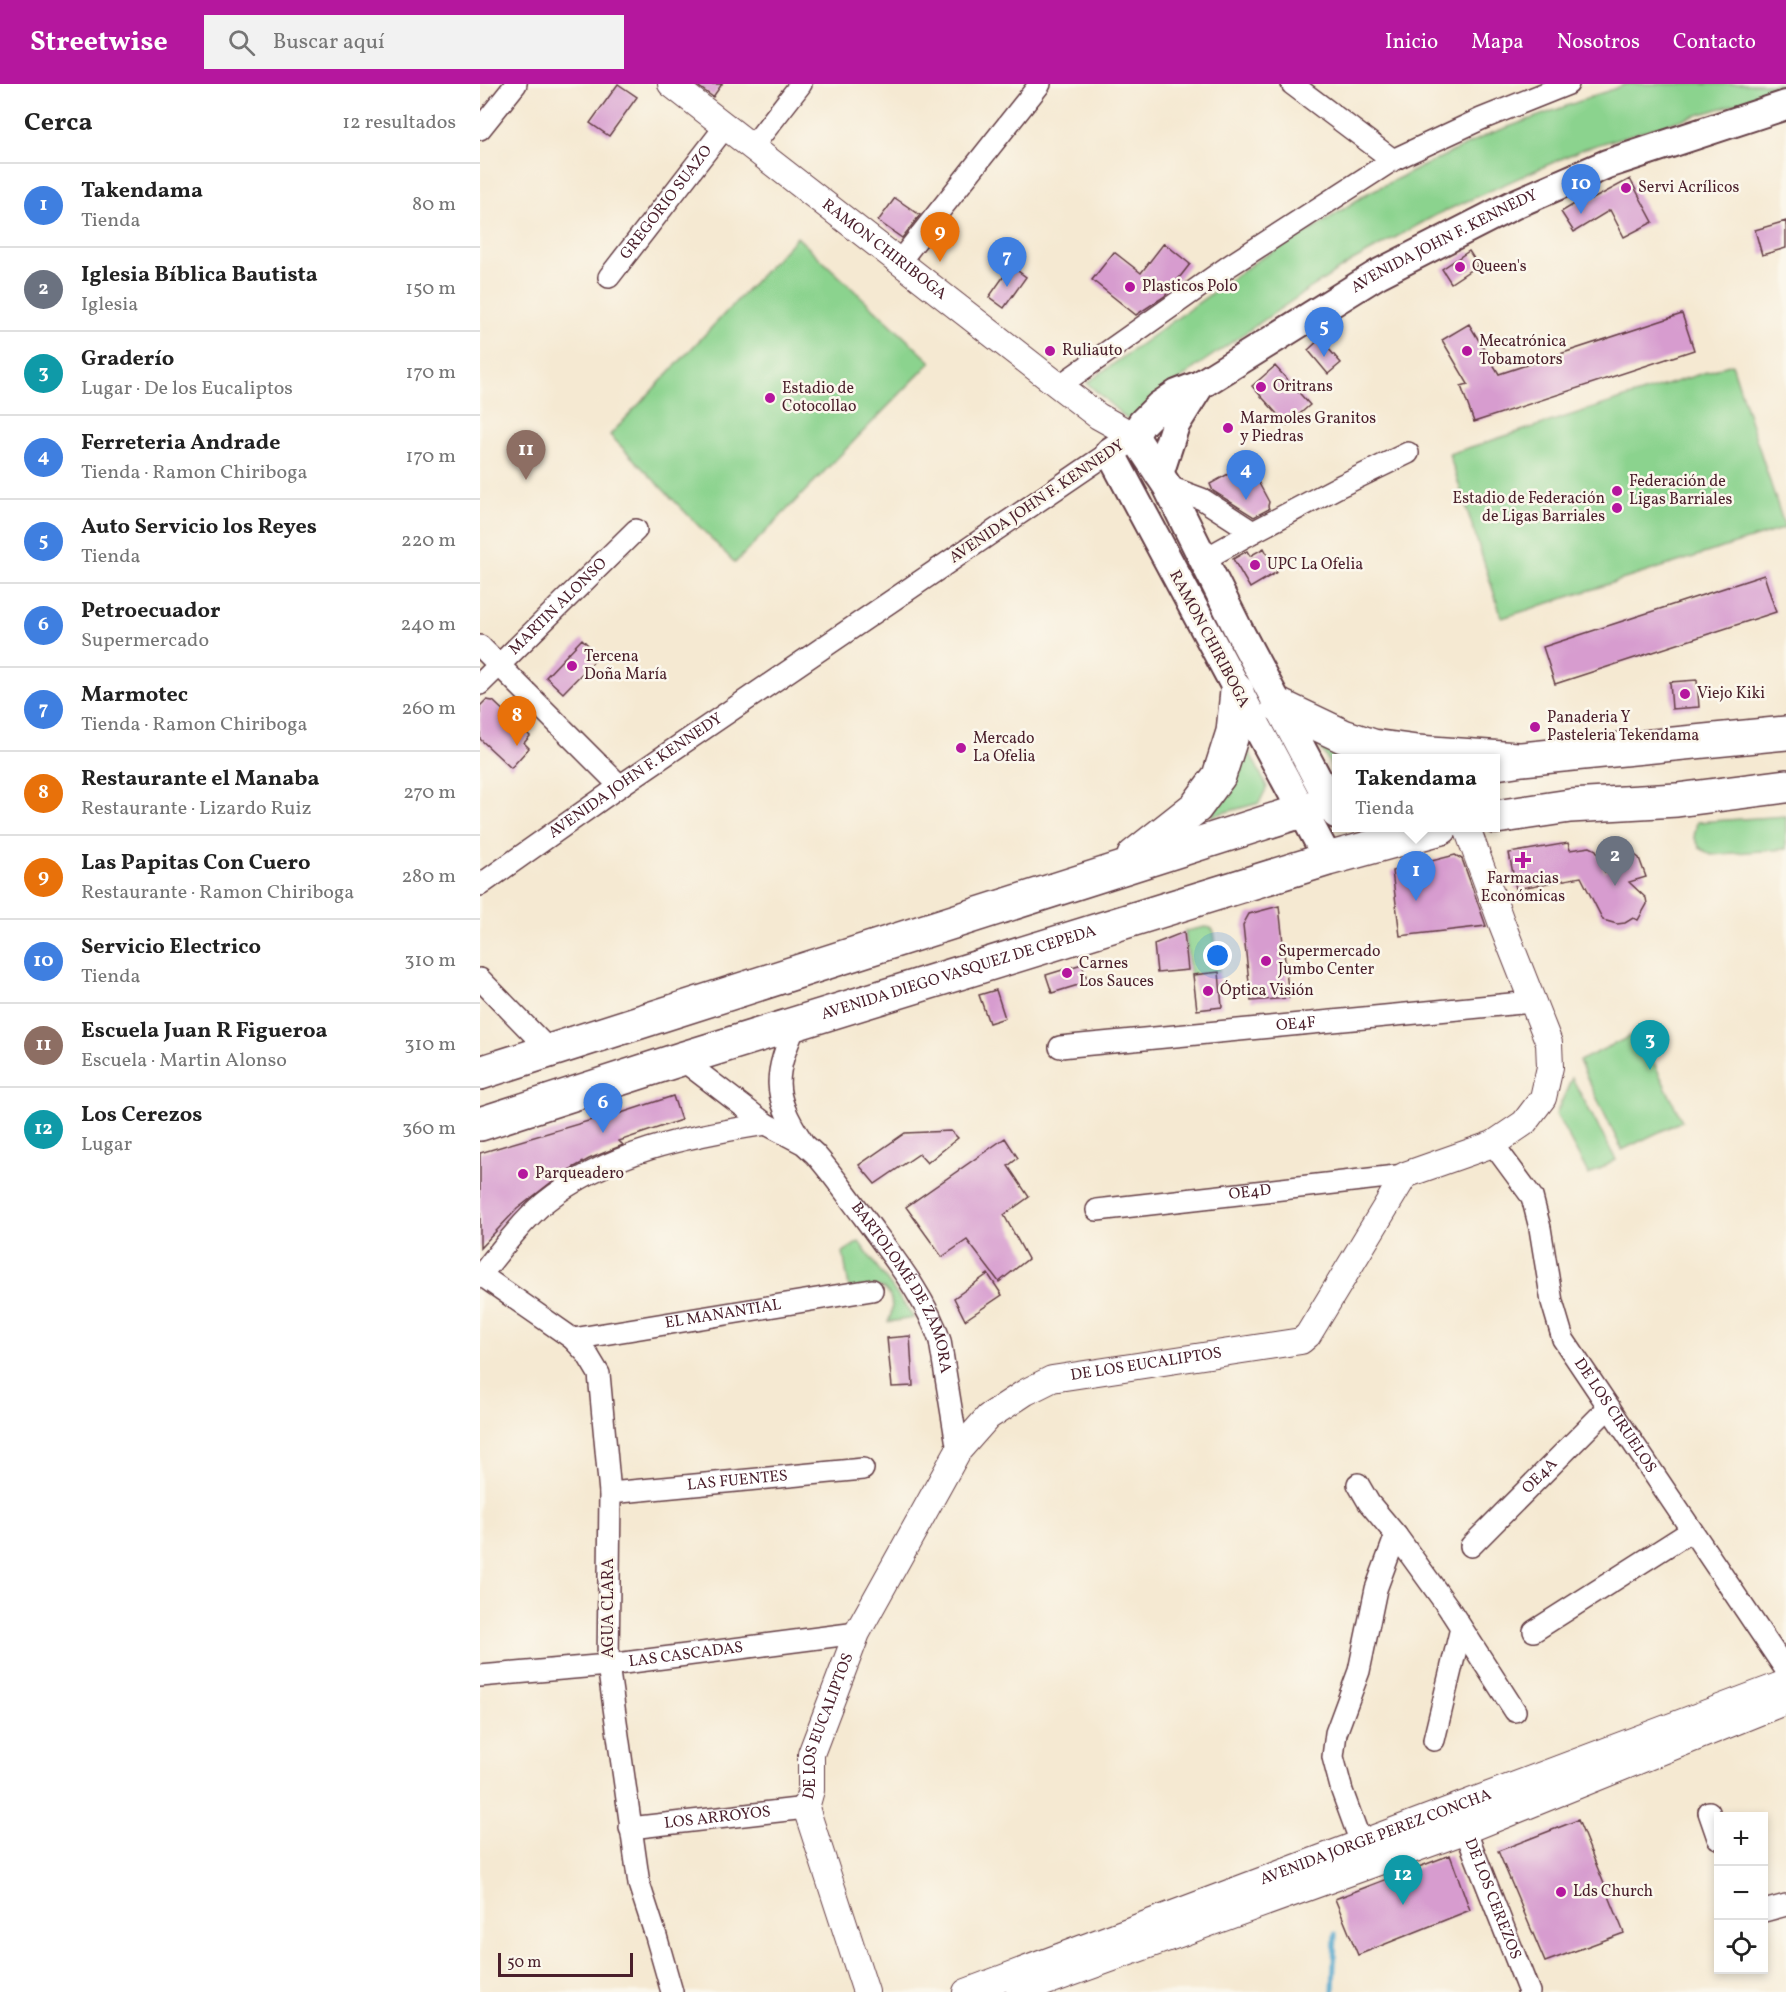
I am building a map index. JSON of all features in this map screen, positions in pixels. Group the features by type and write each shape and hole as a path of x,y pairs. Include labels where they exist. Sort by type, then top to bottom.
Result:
{"main road":[{"name":"AVENIDA JOHN F. KENNEDY","path":"1110,452 1134,436 1142,423 1159,406 1177,394 1200,385 1378,274 1515,204 1607,164 1786,105"},
{"path":"1163,480 1175,425 1200,385"},
{"name":"RAMON CHIRIBOGA","path":"1134,436 1163,480 1278,705 1332,821"},
{"name":"RAMON CHIRIBOGA","path":"1110,452 1237,691 1332,822"},
{"path":"1117,869 1196,807 1219,776 1233,732 1237,691"},
{"path":"1278,705 1343,736 1373,746 1437,754"},
{"path":"1509,761 1786,734"},
{"path":"1500,816 1570,806 1677,800 1786,786"},
{"name":"AVENIDA DIEGO VASQUEZ DE CEPEDA","path":"480,1073 1117,869 1332,823"},
{"name":"AVENIDA DIEGO VASQUEZ DE CEPEDA","path":"480,1124 796,1024 1332,823"}],"street":[{"path":"480,129 516,84"},
{"name":"RAMON CHIRIBOGA","path":"671,84 1098,416 1134,436"},
{"path":"752,147 801,84"},
{"path":"899,262 1040,84"},
{"path":"1292,84 1393,160"},
{"path":"1059,386 1229,266 1393,160 1481,119 1568,84"},
{"name":"GREGORIO SUAZO","path":"609,277 725,127"},
{"name":"RAMON CHIRIBOGA","path":"1098,416 1110,452"},
{"name":"AVENIDA JOHN F. KENNEDY","path":"480,885 1110,452"},
{"path":"1203,560 1331,490 1408,453"},
{"path":"1163,480 1202,499 1253,532"},
{"name":"MARTIN ALONSO","path":"480,684 636,530"},
{"path":"480,646 621,786"},
{"path":"1405,1175 1493,1144 1524,1123 1543,1098 1550,1067 1549,1043 1468,832"},
{"path":"480,979 549,1050"},
{"name":"OE4F","path":"1060,1047 1532,1002"},
{"name":"BARTOLOMÉ DE ZAMORA","path":"796,1024 782,1058 778,1078 779,1095 785,1114 804,1144 823,1163 891,1254 930,1313 940,1341 958,1451"},
{"name":"BARTOLOMÉ DE ZAMORA","path":"681,1059 766,1124 804,1144"},
{"path":"480,1275 530,1217 566,1186 611,1163 656,1146 733,1128 766,1124"},
{"name":"DE LOS CIRUELOS","path":"1493,1144 1532,1197 1540,1228 1552,1302 1563,1339 1786,1670"},
{"name":"OE4D","path":"1097,1210 1405,1175"},
{"name":"DE LOS EUCALIPTOS","path":"866,1992 806,1808 811,1790 812,1754 857,1633 958,1451 988,1417 1026,1392 1052,1379 1301,1341 1308,1335 1405,1175"},
{"name":"AGUA CLARA","path":"480,1275 573,1339 587,1354 599,1374 610,1493 608,1665 639,1884 672,1992"},
{"name":"EL MANANTIAL","path":"573,1339 872,1290"},
{"name":"OE4A","path":"1471,1546 1609,1407"},
{"name":"LAS FUENTES","path":"610,1493 863,1469"},
{"path":"1358,1484 1369,1503 1396,1535 1448,1607 1515,1711"},
{"path":"1534,1630 1692,1531"},
{"path":"1361,1843 1342,1791 1334,1757 1336,1733 1359,1671 1376,1589 1396,1535"},
{"path":"1434,1740 1461,1628"},
{"name":"LAS CASCADAS","path":"480,1676 608,1665 857,1633"},
{"name":"AVENIDA JORGE PEREZ CONCHA","path":"1019,1992 1461,1819 1786,1683"},
{"name":"AVENIDA JORGE PEREZ CONCHA","path":"966,1992 1361,1843 1461,1819 1786,1701"},
{"name":"LOS ARROYOS","path":"630,1828 806,1808"},
{"path":"1709,1812 1714,1825"},
{"name":"DE LOS CEREZOS","path":"1461,1819 1529,1992"},
{"path":"1768,1910 1786,1905"}],"green space":[{"path":"1627,84 1786,84 1786,89 1583,149 1436,215 1351,262 1312,287 1197,366 1129,421 1087,383 1258,260 1313,229 1368,193 1489,134"},
{"name":"Estadio de Cotocollao","path":"797,237 931,362 735,563 610,435"},
{"name":"Federación de Ligas Barriales","path":"1732,364 1785,528 1502,618 1449,454"},
{"path":"1244,741 1267,787 1259,803 1211,816 1222,798"},
{"path":"1318,743 1351,754 1332,754 1332,768"},
{"path":"1786,816 1786,849 1711,855 1700,848 1694,837 1697,822"},
{"path":"1205,927 1214,931 1219,972 1190,975 1185,931"},
{"path":"1639,1032 1682,1121 1622,1150 1579,1061"},
{"path":"1572,1078 1616,1160 1589,1175 1556,1114"},
{"path":"859,1242 914,1318 888,1322 892,1304 885,1290 873,1286 849,1288 843,1252"}],"building":[{"path":"618,84 637,97 609,136 590,123"},
{"path":"695,84 722,84 713,97"},
{"path":"1630,179 1653,222 1624,237 1610,210 1574,232 1561,212 1588,196 1591,200"},
{"path":"895,198 920,215 902,238 878,221"},
{"path":"1786,221 1786,248 1762,255 1755,230"},
{"name":"Plasticos Polo","path":"1164,243 1190,264 1165,296 1136,315 1092,280 1114,252 1141,273"},
{"name":"Queen's","path":"1469,251 1478,265 1451,283 1442,269"},
{"path":"1011,266 1026,277 1004,308 989,297"},
{"path":"1682,314 1694,350 1474,422 1461,386 1468,384 1442,340 1469,324 1499,374"},
{"path":"1320,339 1341,363 1328,374 1308,350"},
{"path":"1275,366 1310,405 1287,425 1252,386"},
{"path":"1248,463 1269,502 1269,509 1254,517 1213,491 1210,484"},
{"name":"UPC La Ofelia","path":"1264,548 1277,572 1250,588 1233,559 1247,551 1250,556"},
{"path":"1764,575 1776,612 1555,684 1543,647"},
{"name":"Tercena Doña María","path":"582,639 599,656 563,693 546,677"},
{"name":"Viejo Kiki","path":"1697,680 1699,707 1672,709 1670,682"},
{"path":"486,700 493,701 530,736 524,743 529,748 511,768 480,739 480,706"},
{"path":"1568,843 1570,850 1590,847 1596,850 1605,872 1626,854 1632,853 1639,858 1646,877 1629,882 1646,898 1647,904 1638,920 1633,918 1625,923 1617,924 1603,920 1581,877 1516,889 1509,853"},
{"path":"1455,855 1462,859 1486,926 1400,936 1392,871"},
{"name":"Supermercado Jumbo Center","path":"1279,906 1289,998 1251,1001 1243,925 1249,914"},
{"path":"1184,932 1188,970 1157,973 1154,944"},
{"path":"1082,964 1088,982 1052,993 1046,975"},
{"name":"Óptica Visión","path":"1219,972 1222,1007 1197,1010 1193,975"},
{"path":"996,990 1005,1018 989,1023 979,995"},
{"name":"Parqueadero","path":"673,1096 681,1120 619,1141 623,1145 589,1159 562,1174 517,1209 480,1248 480,1153 595,1119 597,1121"},
{"path":"951,1131 958,1138 927,1163 919,1154 875,1184 859,1165 905,1133"},
{"path":"1005,1138 1018,1158 1008,1166 1029,1197 1004,1215 1028,1259 999,1282 967,1240 942,1257 906,1207"},
{"path":"988,1274 1002,1295 965,1320 954,1298"},
{"path":"910,1336 913,1386 892,1387 887,1338"},
{"name":"Lds Church","path":"1578,1820 1624,1933 1545,1962 1498,1851"},
{"path":"1450,1855 1470,1910 1358,1955 1335,1899"}],"waterway":[{"path":"1333,1992 1335,1934"}],"place":[{"name":"Servi Acrílicos","path":"1626,188"},
{"name":"Servicio Electrico","path":"1581,214"},
{"name":"Las Papitas Con Cuero","path":"940,262"},
{"name":"Queen's","path":"1460,267"},
{"name":"Marmotec","path":"1007,287"},
{"name":"Plasticos Polo","path":"1130,287"},
{"name":"Ruliauto","path":"1050,351"},
{"name":"Mecatrónica Tobamotors","path":"1467,351"},
{"name":"Auto Servicio los Reyes","path":"1324,357"},
{"name":"Oritrans","path":"1261,387"},
{"name":"Estadio de Cotocollao","path":"770,398"},
{"name":"Marmoles Granitos y Piedras","path":"1228,428"},
{"name":"Escuela Juan R Figueroa","path":"526,480"},
{"name":"Federación de Ligas Barriales","path":"1617,491"},
{"name":"Ferreteria Andrade","path":"1246,500"},
{"name":"Estadio de Federación de Ligas Barriales","path":"1617,508"},
{"name":"UPC La Ofelia","path":"1255,565"},
{"name":"Tercena Doña María","path":"572,666"},
{"name":"Viejo Kiki","path":"1685,694"},
{"name":"Panaderia Y Pasteleria Tekendama","path":"1535,727"},
{"name":"Restaurante el Manaba","path":"517,746"},
{"name":"Mercado La Ofelia","path":"961,748"},
{"name":"Farmacias Económicas","path":"1523,860"},
{"name":"Iglesia Bíblica Bautista","path":"1615,886"},
{"name":"Takendama","path":"1416,901"},
{"name":"Supermercado Jumbo Center","path":"1266,961"},
{"name":"Carnes Los Sauces","path":"1067,973"},
{"name":"Óptica Visión","path":"1208,991"},
{"name":"Graderío","path":"1650,1070"},
{"name":"Petroecuador","path":"603,1133"},
{"name":"Parqueadero","path":"523,1174"},
{"name":"Lds Church","path":"1561,1892"},
{"name":"Los Cerezos","path":"1403,1905"}]}
